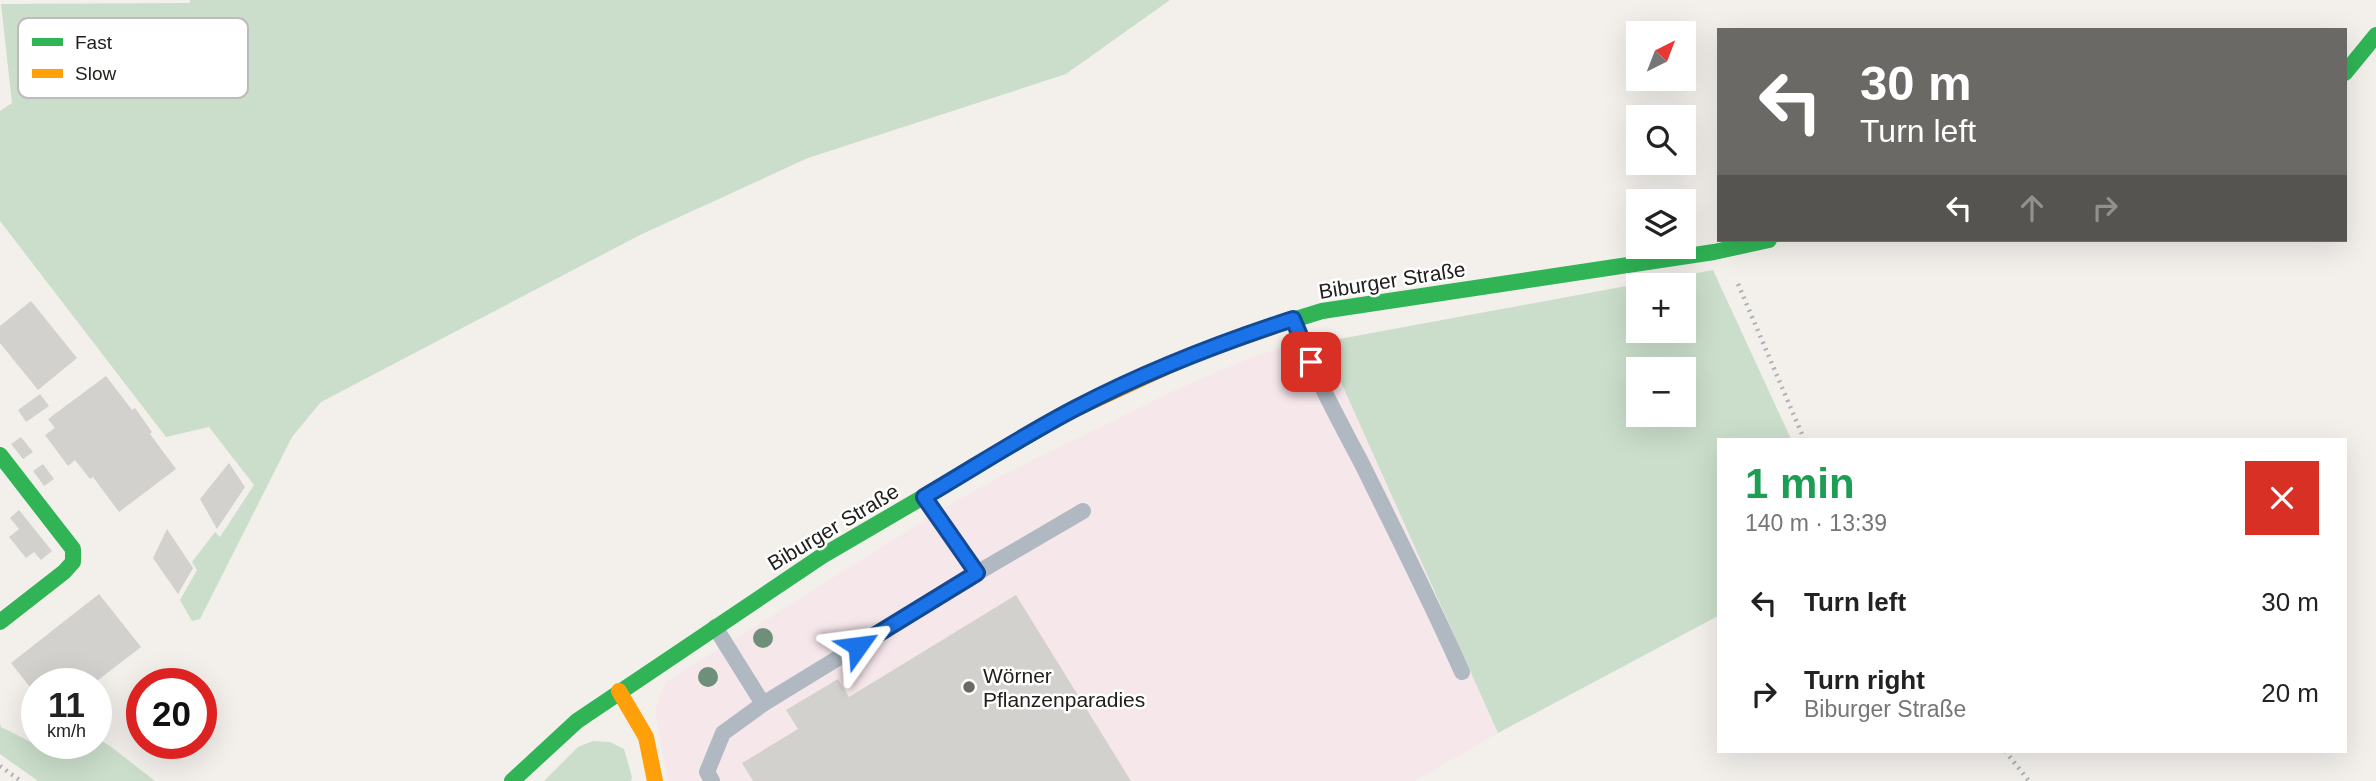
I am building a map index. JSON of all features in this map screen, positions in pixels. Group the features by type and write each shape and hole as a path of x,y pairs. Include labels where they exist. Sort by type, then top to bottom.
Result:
{"street":[{"path":"2347,71 2376,35"},
{"name":"Biburger Straße","path":"515,779 577,721 822,556 1076,408 1190,356 1322,311 1727,250 1761,242"},
{"path":"0,455 73,549 73,562 0,622"},
{"path":"619,691 646,737 655,781"}],"lane":[{"path":"1293,319 1331,404 1434,608 1462,672"},
{"path":"924,497 977,573"},
{"path":"712,781 707,772 723,733 763,704 1083,511"},
{"path":"715,627 763,704"}],"path":[{"path":"1727,250 1734,275 1804,438"},
{"path":"2007,753 2029,781"},
{"path":"0,766 21,781"}],"shaded area":[{"path":"1301,341 1297,346 1323,342 1498,733 1415,781 668,781 655,713 666,682 957,500 1001,476 1177,389 1245,360"}],"green space":[{"path":"190,0 1170,0 1066,74 808,158 640,235 321,402 292,437 200,619 192,621 180,600 197,570 192,562 215,532 220,537 254,485 209,427 166,437 0,221 0,111 12,103 1,4 190,3"},
{"path":"1713,270 1791,438 1717,438 1717,617 1498,733 1323,342 1626,286 1626,343 1696,343 1696,273"},
{"path":"0,723 1,727 21,737 21,759 112,759 112,748 155,781 38,781 0,754"},
{"path":"593,741 610,742 624,749 631,781 544,781 578,747"}],"building":[{"path":"31,301 77,358 38,390 0,343 0,326"},
{"path":"106,376 132,410 135,408 176,469 119,512 93,477 90,479 75,460 68,466 45,435 55,428 48,419"},
{"path":"40,394 49,406 26,422 18,410"},
{"path":"21,437 33,452 23,459 11,444"},
{"path":"229,463 245,487 217,529 200,499"},
{"path":"43,464 54,479 44,486 33,471"},
{"path":"19,510 52,551 41,560 34,552 26,558 9,537 19,529 10,518"},
{"path":"167,529 193,568 178,594 153,558"},
{"path":"99,594 141,647 112,669 21,668 21,676 11,663"},
{"name":"Wörner Pflanzenparadies","path":"1016,595 1131,781 753,781 742,763 798,729 786,710 838,679 849,697"}],"traffic: fast":[{"path":"2347,71 2376,35"},
{"path":"1280,324 1322,311 1714,252 1760,242"},
{"path":"512,781 577,721 822,556 1067,413"},
{"path":"0,455 73,549 73,562 64,572 0,622"}],"traffic: slow":[{"path":"1067,413 1190,356 1280,324"},
{"path":"619,691 646,737 655,781"}],"place":[{"name":"Wörner Pflanzenparadies","path":"969,687"}],"route":[{"path":"858,646 977,573 924,497 1076,408 1190,356 1253,332 1293,319 1311,362"}]}
